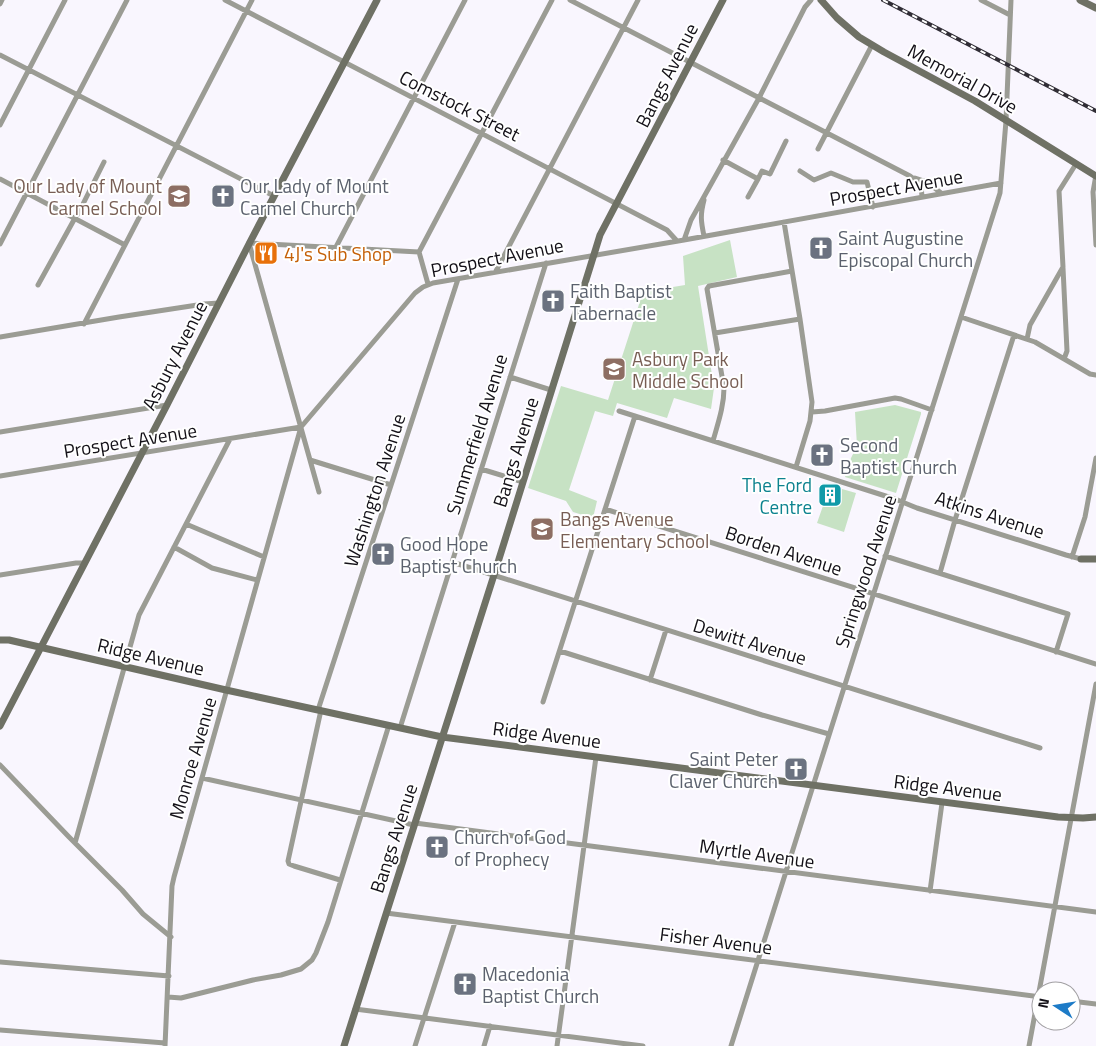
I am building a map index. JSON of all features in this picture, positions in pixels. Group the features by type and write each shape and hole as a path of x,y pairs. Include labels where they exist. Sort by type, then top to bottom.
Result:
{"street":[{"path":"0,4 2,0"},
{"path":"0,125 65,0"},
{"path":"0,244 127,0"},
{"name":"Comstock Street","path":"226,0 667,230 677,241"},
{"path":"84,324 252,0"},
{"name":"Asbury Avenue","path":"0,726 376,0"},
{"path":"336,247 465,0"},
{"path":"428,284 419,252 552,0"},
{"path":"570,0 910,176 927,182 942,193"},
{"path":"496,271 638,0"},
{"name":"Bangs Avenue","path":"344,1046 600,235 723,0"},
{"path":"684,240 691,220 705,192 759,98 811,0"},
{"name":"Memorial Drive","path":"820,0 859,38 963,94 1096,175"},
{"path":"981,0 1010,15"},
{"name":"Springwood Avenue","path":"731,1046 1000,193 1006,121 1011,0"},
{"path":"1083,1 1096,8"},
{"path":"818,149 872,45"},
{"path":"0,55 274,196"},
{"path":"748,197 762,171 770,174 786,141"},
{"path":"723,160 758,179"},
{"path":"38,285 79,212 104,162"},
{"path":"1064,359 1067,351 1059,191 1076,164"},
{"path":"800,171 814,180 831,173 854,182 867,182 873,206"},
{"path":"1096,175 1093,192 1096,246"},
{"path":"910,176 921,185 922,197"},
{"path":"0,179 125,245"},
{"name":"Prospect Avenue","path":"0,476 300,427 415,293 428,284 1001,183"},
{"path":"704,236 700,216 705,192"},
{"path":"784,222 811,392 812,412 796,467"},
{"path":"319,492 249,243 419,252"},
{"name":"Summerfield Avenue","path":"400,728 546,263"},
{"path":"1027,339 1030,325 1063,267"},
{"path":"712,441 724,399 723,378 707,289 709,286 792,271"},
{"name":"Washington Avenue","path":"340,880 289,864 288,857 319,710 458,279"},
{"path":"0,337 219,303"},
{"path":"961,317 1027,339 1090,374 1096,375"},
{"path":"715,333 800,319"},
{"path":"940,573 1014,335"},
{"path":"510,377 551,390"},
{"path":"812,412 895,398 932,410"},
{"path":"0,432 167,405"},
{"name":"Atkins Avenue","path":"619,411 1072,557 1096,559"},
{"path":"543,702 635,416"},
{"name":"Monroe Avenue","path":"165,1044 172,886 300,427"},
{"path":"75,843 142,608 230,439"},
{"path":"1072,557 1086,512 1096,458"},
{"path":"310,460 391,485"},
{"path":"481,470 523,482"},
{"name":"Borden Avenue","path":"605,509 1096,664"},
{"path":"186,524 264,557"},
{"path":"174,547 212,568 257,580"},
{"path":"885,556 1068,614 1056,652"},
{"name":"Dewitt Avenue","path":"452,562 1040,748"},
{"path":"0,575 85,563"},
{"path":"650,680 666,630"},
{"name":"Ridge Avenue","path":"0,640 9,640 442,737 942,803 1071,818 1096,817"},
{"path":"560,651 754,713 829,734"},
{"path":"1042,981 1096,684"},
{"path":"168,998 181,998 281,975 300,969 316,953 328,922 389,726"},
{"path":"557,1046 596,757"},
{"path":"0,765 144,914 171,937"},
{"name":"Myrtle Avenue","path":"202,778 414,824 1096,912"},
{"path":"930,891 942,803"},
{"name":"Fisher Avenue","path":"386,913 1031,996"},
{"path":"415,1046 455,922"},
{"path":"0,962 169,976"},
{"path":"1081,1002 1096,1004"},
{"path":"355,1010 643,1046"},
{"path":"484,1046 490,1026"},
{"path":"0,1030 165,1044"},
{"path":"1029,1046 1032,1031"}],"green space":[{"path":"730,240 737,277 698,286 714,388 711,409 674,398 667,418 617,403 613,416 595,411 569,490 597,501 593,518 573,512 566,501 528,488 561,386 608,400 643,292 685,285 683,256"},
{"path":"895,405 921,412 896,493 845,477 857,446 855,412"},
{"path":"835,487 856,493 844,532 817,523 824,503 830,505"}],"railway":[{"path":"883,0 1096,111"}],"place":[{"name":"Our Lady of Mount Carmel School","path":"179,196"},
{"name":"Our Lady of Mount Carmel Church","path":"223,196"},
{"name":"Saint Augustine Episcopal Church","path":"821,248"},
{"name":"4J's Sub Shop","path":"266,253"},
{"name":"Faith Baptist Tabernacle","path":"553,301"},
{"name":"Asbury Park Middle School","path":"614,369"},
{"name":"Second Baptist Church","path":"822,455"},
{"name":"The Ford Centre","path":"830,495"},
{"name":"Bangs Avenue Elementary School","path":"542,529"},
{"name":"Good Hope Baptist Church","path":"383,554"},
{"name":"Saint Peter Claver Church","path":"796,769"},
{"name":"Church of God of Prophecy","path":"437,847"},
{"name":"Macedonia Baptist Church","path":"465,984"}]}
